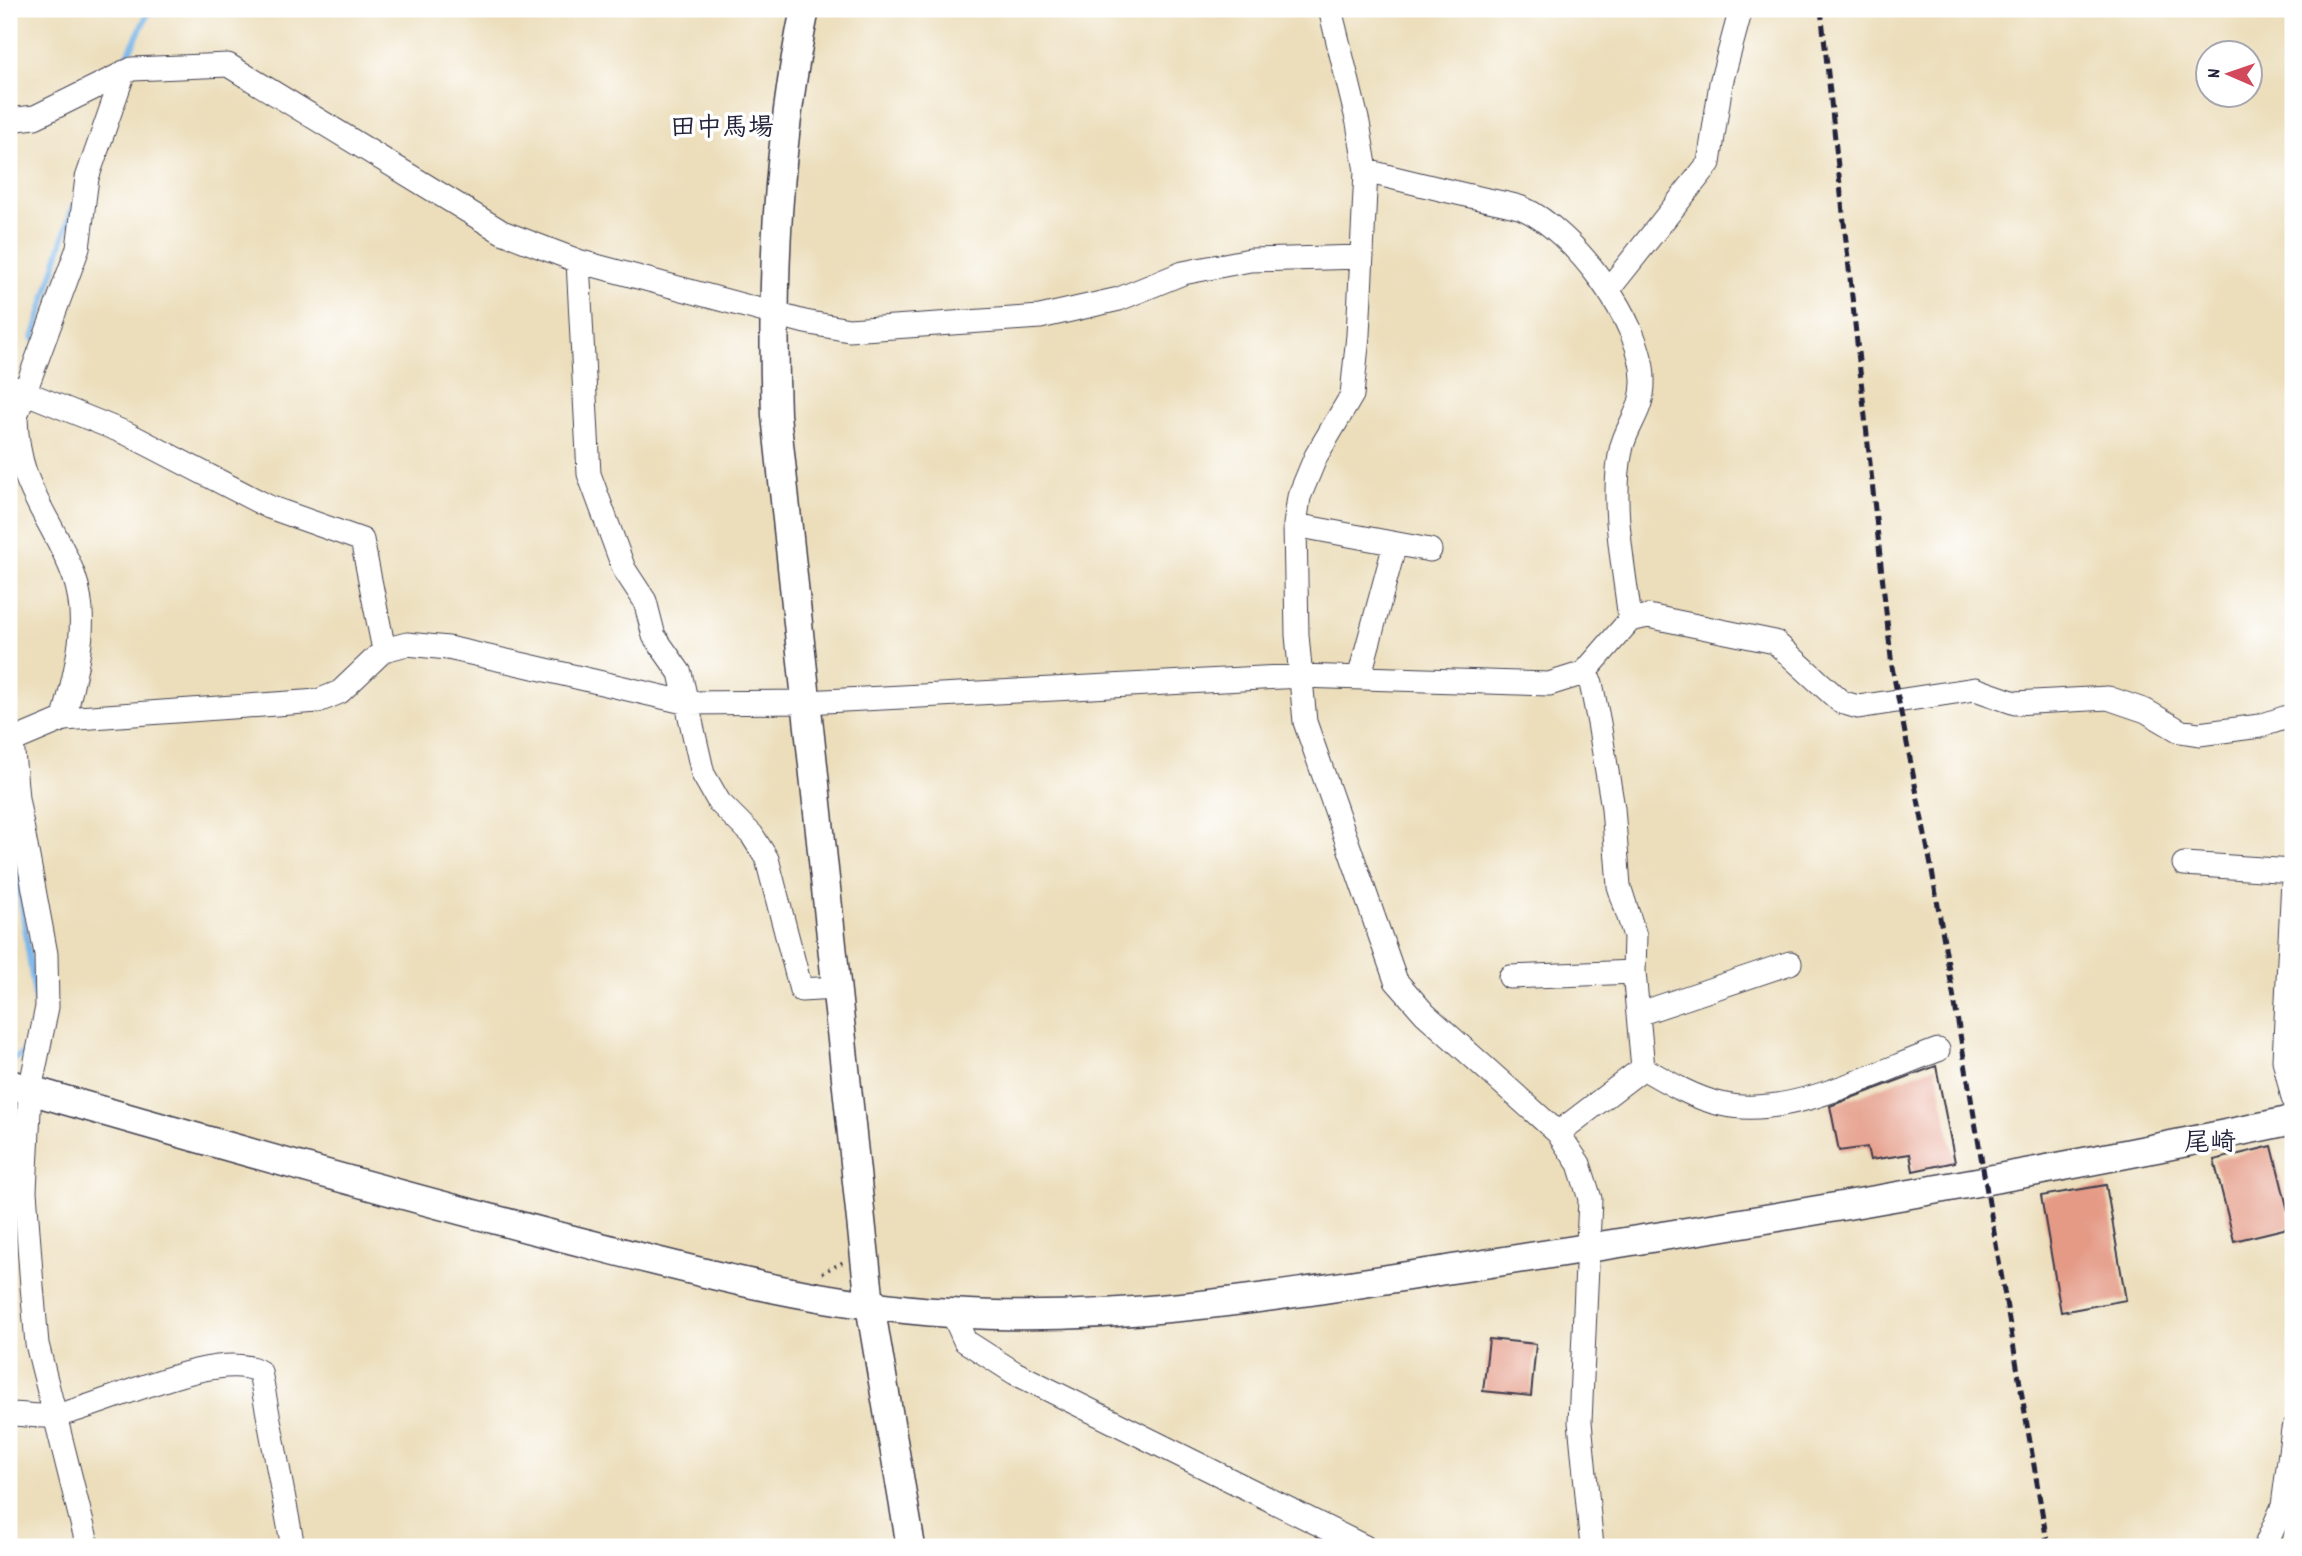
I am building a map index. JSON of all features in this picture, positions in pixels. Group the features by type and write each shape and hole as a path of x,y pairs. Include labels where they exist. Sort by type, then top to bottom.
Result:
{"street":[{"path":"804,9 780,162 772,311 776,415 870,1305 911,1547"},
{"path":"1329,9 1359,123 1366,171 1352,395 1317,456 1299,497 1296,526 1297,635 1305,722 1396,981 1425,1014 1558,1133 1578,1164 1590,1199 1580,1422 1592,1547"},
{"path":"1608,290 1709,163 1721,83 1741,9"},
{"path":"9,120 35,117 132,69 228,65 502,232 578,261 805,322 849,330 1040,317 1119,299 1183,273 1250,260 1362,257"},
{"path":"64,719 83,641 80,610 74,576 22,470 16,446 17,389 78,248 87,178 124,72"},
{"path":"1366,171 1521,208 1556,227 1608,290 1628,320 1639,348 1643,380 1638,415 1621,447 1618,484 1630,620"},
{"path":"578,261 589,474 624,569 645,601 654,636 680,673 704,774 719,802 752,835 767,859 801,990 836,988"},
{"path":"17,389 128,434 269,507 362,540 384,650"},
{"path":"1296,526 1430,550"},
{"path":"1359,678 1395,544"},
{"path":"88,1547 37,1344 20,1087 47,1007 46,954 17,798 10,740 64,719 318,701 340,692 384,650 407,644 448,649 688,703 806,702 1301,676 1549,684 1584,673 1630,620 1648,616 1775,642 1840,702 1858,707 1975,689 2015,703 2108,698 2146,711 2180,731 2199,734 2260,726 2293,715"},
{"path":"1584,673 1591,683 1613,808 1619,886 1635,936 1634,972 1643,1068"},
{"path":"2184,864 2293,871"},
{"path":"2293,880 2284,1060 2293,1098"},
{"path":"1638,1014 1790,962"},
{"path":"1510,977 1634,972"},
{"path":"1643,1068 1674,1085 1722,1105 1764,1107 1810,1097 1938,1050"},
{"path":"1558,1133 1643,1068"},
{"path":"20,1087 397,1194 707,1275 797,1295 953,1314 1102,1313 1203,1306 1589,1248 2108,1159 2293,1120"},
{"path":"953,1314 965,1341 1015,1373 1365,1547"},
{"path":"9,1414 56,1415 218,1365 248,1364 260,1372 293,1547"},
{"path":"2265,1547 2288,1507 2293,1429"}],"path":[{"path":"816,1276 842,1264 846,1252"}],"building":[{"path":"1936,1066 1955,1162 1913,1171 1910,1154 1870,1160 1867,1147 1839,1151 1830,1106"},
{"path":"2272,1146 2292,1227 2234,1241 2214,1160"},
{"path":"2106,1185 2126,1300 2061,1312 2041,1196"},
{"path":"1489,1339 1536,1344 1531,1396 1483,1391"}],"waterway":[{"path":"122,67 150,9"},
{"path":"33,339 73,206"},
{"path":"9,541 12,463"},
{"path":"9,818 36,1004"},
{"path":"9,1060 23,1053 30,1038"}],"railway":[{"path":"1821,9 1892,667 1932,871 2048,1547"}],"district":[{"name":"田中馬場","path":"722,126"},
{"name":"尾崎","path":"2210,1141"}]}
